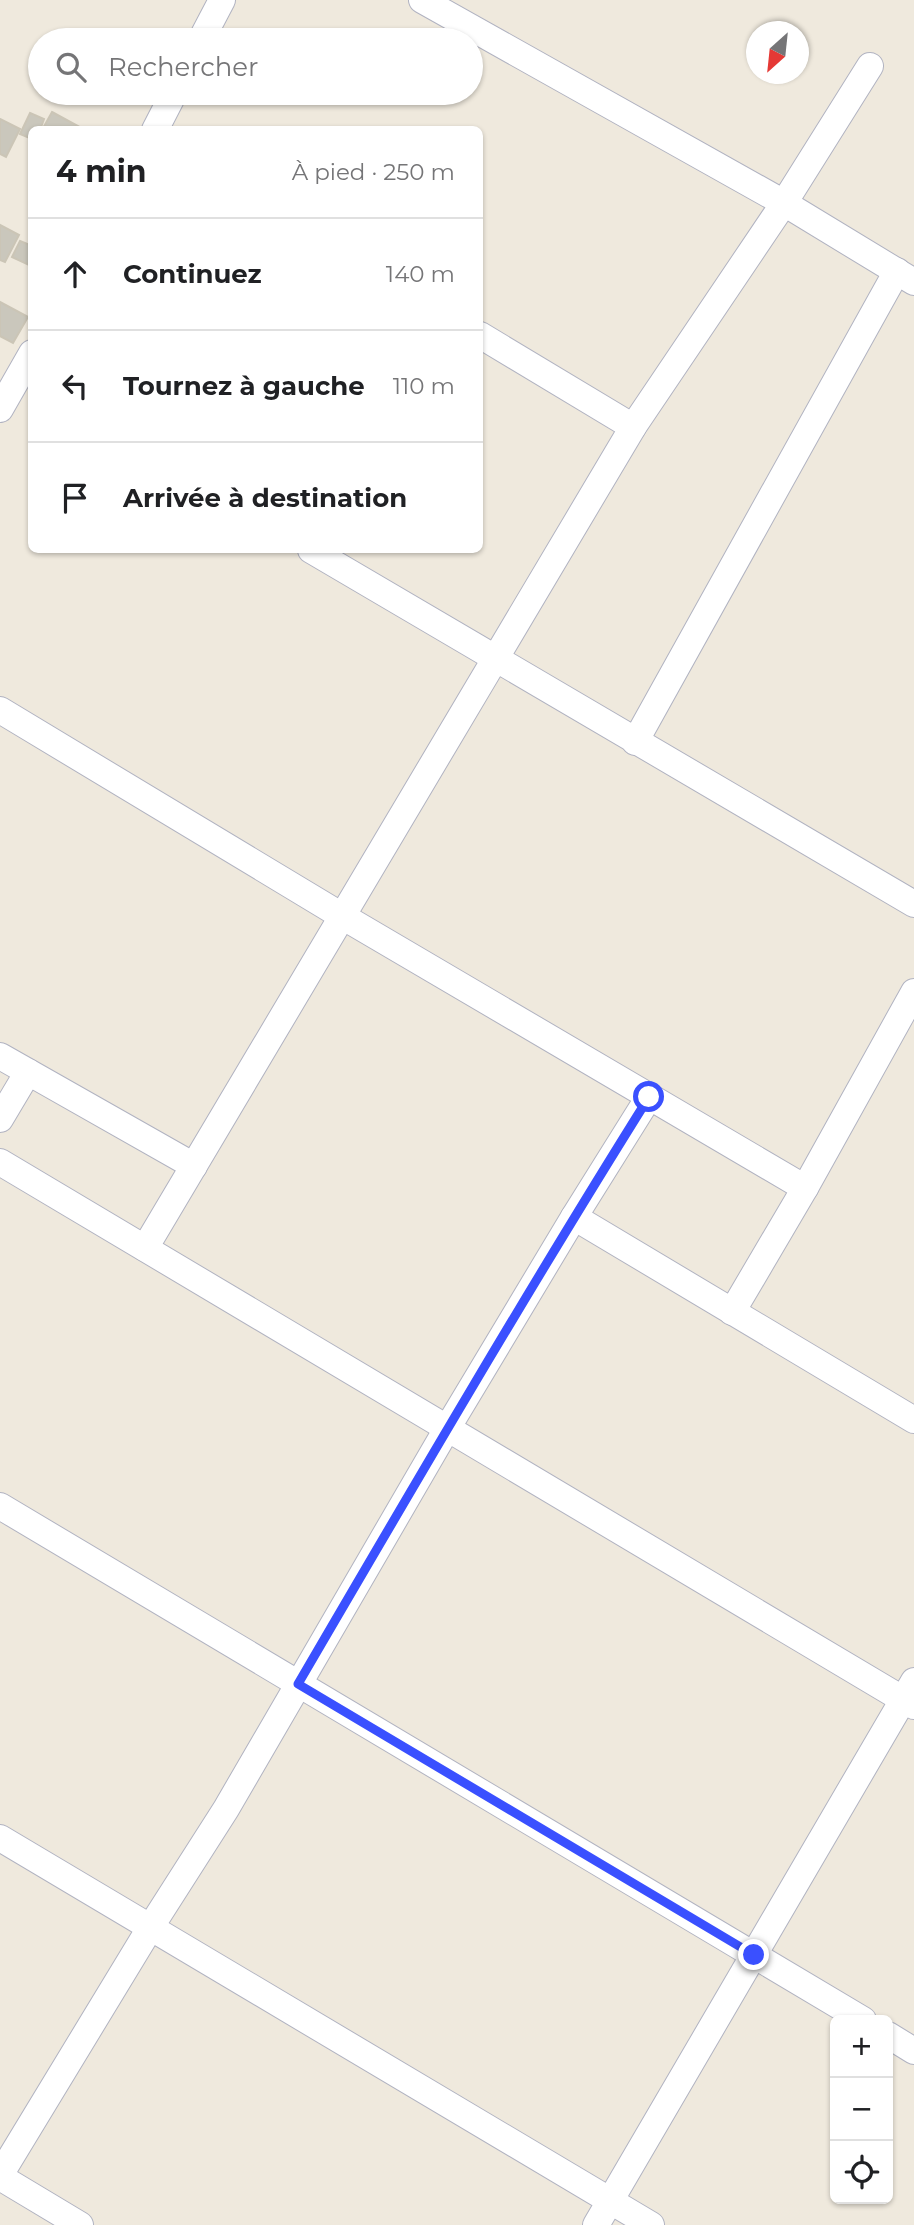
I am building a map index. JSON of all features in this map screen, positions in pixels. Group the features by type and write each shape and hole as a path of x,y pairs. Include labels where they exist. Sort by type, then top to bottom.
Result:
{"street":[{"path":"207,28 222,0"},
{"path":"422,0 472,28"},
{"path":"483,34 784,203 905,276 635,742"},
{"path":"145,1248 633,427 784,203 870,66"},
{"path":"157,126 168,105"},
{"path":"483,337 633,427"},
{"path":"0,409 28,359"},
{"path":"316,553 914,904"},
{"path":"0,710 342,916 805,1188"},
{"path":"732,1312 805,1188 914,992"},
{"path":"0,1056 194,1166"},
{"path":"0,1119 28,1072"},
{"path":"80,2225 0,2176 150,1928 226,1809 448,1427 649,1097"},
{"path":"0,1162 910,1696 596,2225"},
{"path":"574,1217 914,1420"},
{"path":"0,1506 855,2015"},
{"path":"0,1838 651,2225"},
{"path":"893,2038 914,2051"}],"building":[{"path":"52,112 78,126 44,126"},
{"path":"30,113 44,119 41,126 28,126 28,137 20,134"},
{"path":"0,119 20,129 6,157 0,154"},
{"path":"0,225 19,235 5,262 0,260"},
{"path":"20,241 28,244 28,265 12,257"},
{"path":"0,302 28,317 13,343 0,336"}],"route":[{"path":"649,1097 448,1427 298,1684 754,1955"}]}
